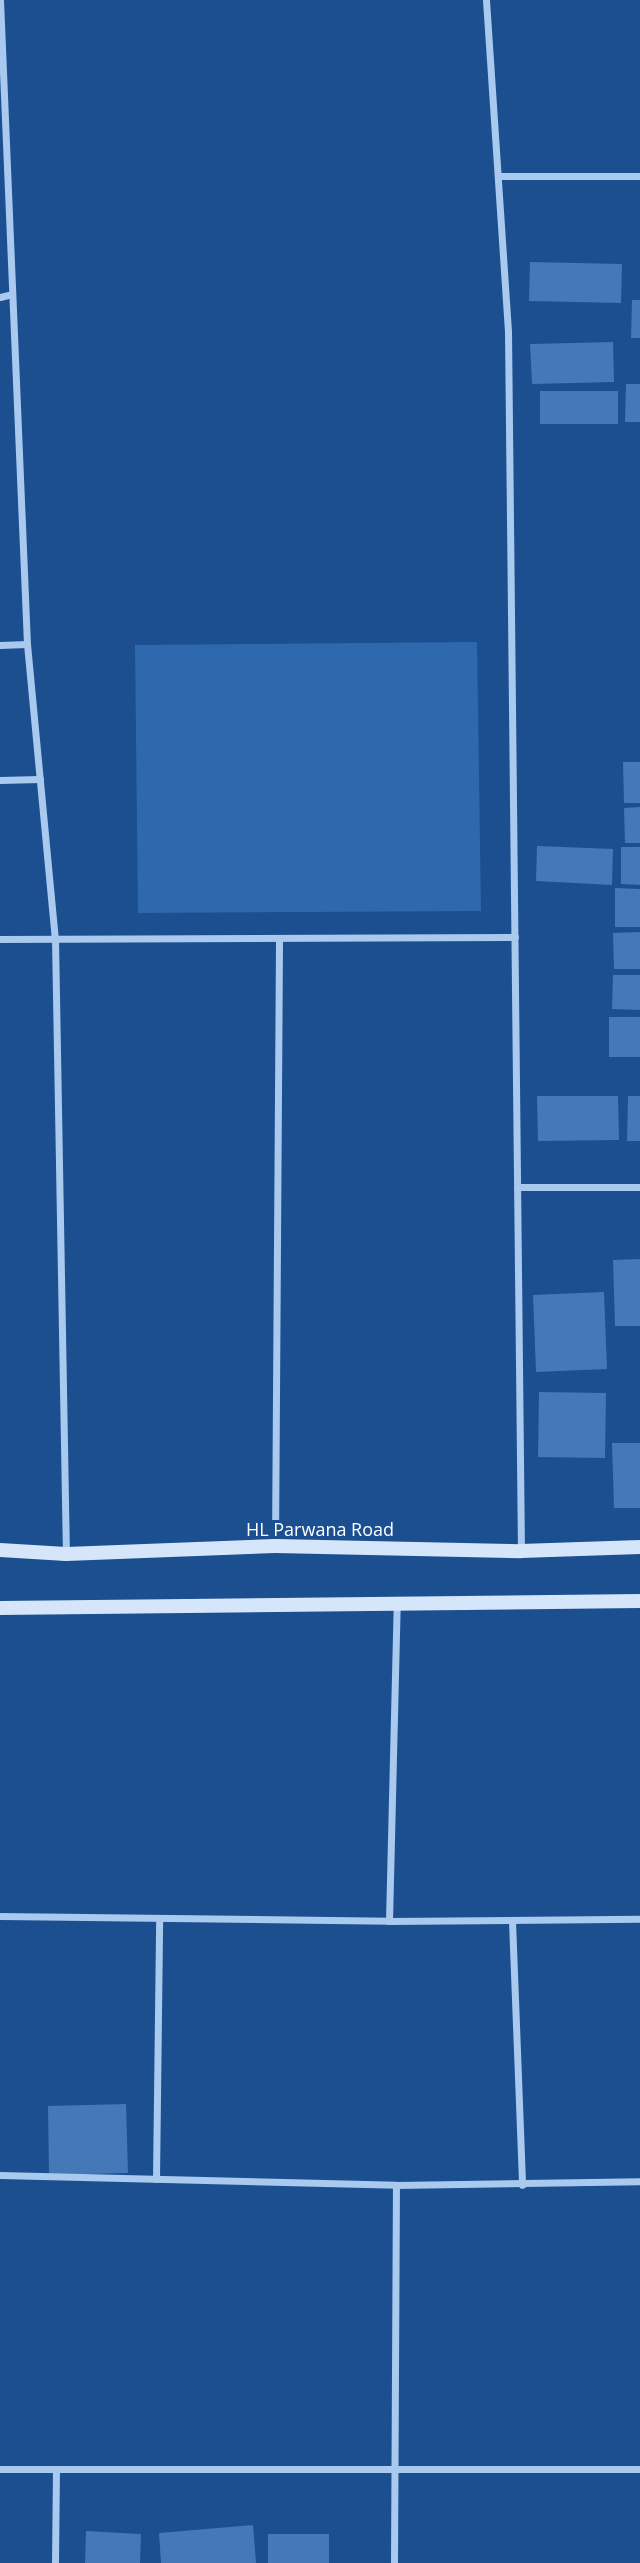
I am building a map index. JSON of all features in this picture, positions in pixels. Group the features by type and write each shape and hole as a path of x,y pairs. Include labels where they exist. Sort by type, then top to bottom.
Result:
{"street":[{"path":"0,0 27,644 55,939 66,1554"},
{"path":"486,0 508,332 521,1551"},
{"path":"498,176 640,176"},
{"path":"0,297 12,294"},
{"path":"0,645 27,644"},
{"path":"0,780 40,779"},
{"path":"0,939 515,937"},
{"path":"275,1546 279,938"},
{"path":"517,1187 640,1187"},
{"name":"HL Parwana Road","path":"0,1550 66,1554 275,1546 521,1551 640,1546"},
{"path":"0,1608 640,1601"},
{"path":"389,1922 397,1604"},
{"path":"0,1916 389,1922 640,1919"},
{"path":"156,2179 159,1918"},
{"path":"512,1921 522,2185"},
{"path":"0,2175 396,2185 640,2181"},
{"path":"394,2563 396,2185"},
{"path":"0,2469 640,2469"},
{"path":"55,2563 56,2469"}],"shaded area":[{"path":"477,642 481,911 138,913 135,645"}],"building":[{"path":"530,262 622,264 621,303 529,301"},
{"path":"632,300 640,300 640,338 631,338"},
{"path":"613,342 614,382 532,384 530,344"},
{"path":"626,384 640,384 640,422 625,422"},
{"path":"540,391 618,391 618,424 540,424"},
{"path":"623,762 640,762 640,803 624,803"},
{"path":"640,807 640,843 625,843 624,808"},
{"path":"537,846 613,849 612,885 536,881"},
{"path":"621,847 640,847 640,885 621,884"},
{"path":"615,888 640,889 640,927 615,927"},
{"path":"640,932 640,969 614,969 613,933"},
{"path":"613,975 640,975 640,1010 612,1009"},
{"path":"609,1017 640,1017 640,1057 609,1057"},
{"path":"537,1096 618,1096 619,1140 538,1141"},
{"path":"628,1096 640,1096 640,1141 627,1141"},
{"path":"640,1259 640,1326 615,1326 613,1260"},
{"path":"604,1292 607,1369 536,1372 533,1295"},
{"path":"539,1392 606,1393 605,1458 538,1457"},
{"path":"612,1443 640,1443 640,1508 614,1508"},
{"path":"126,2104 128,2173 49,2175 48,2106"},
{"path":"253,2525 256,2563 161,2563 159,2533"},
{"path":"86,2531 141,2534 140,2563 85,2563"},
{"path":"268,2534 329,2534 329,2563 268,2563"}]}
